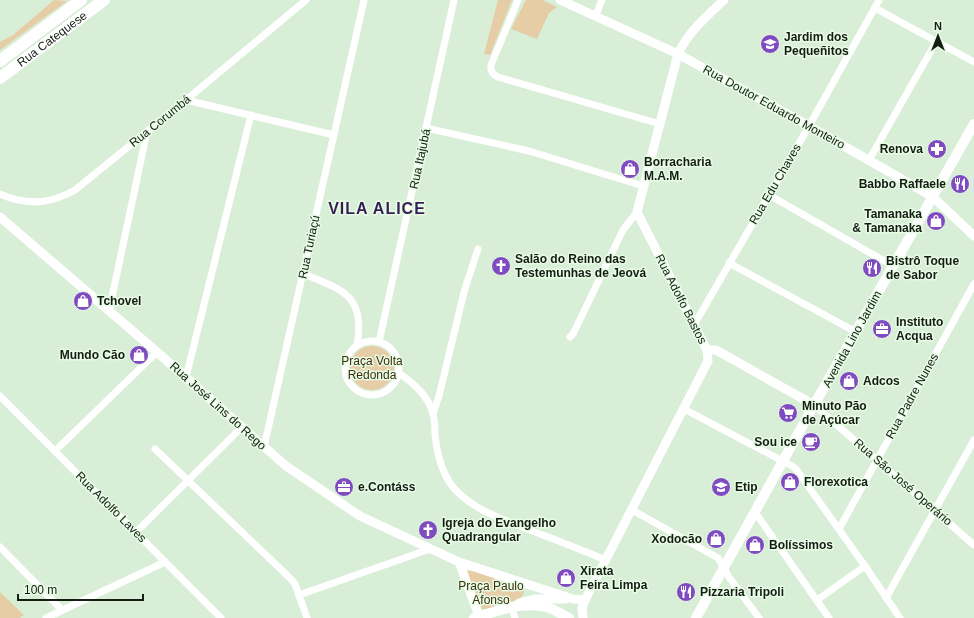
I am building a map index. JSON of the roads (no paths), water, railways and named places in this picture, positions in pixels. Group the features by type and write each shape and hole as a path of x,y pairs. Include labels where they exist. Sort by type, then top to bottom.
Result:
{"highway":[{"name":"Rua Catequese","path":"0,62 81,0"},
{"name":"Rua Catequese","path":"0,78 104,0"}],"main road":[{"name":"Avenida Lino Jardim","path":"696,618 814,405 974,124"},
{"path":"477,617 511,606 540,606 569,618"}],"street":[{"name":"Rua Corumbá","path":"0,194 14,200 31,203 58,199 70,193 147,132 306,0"},
{"name":"Rua Turiaçú","path":"264,447 304,274 364,0"},
{"name":"Rua Itajubá","path":"380,342 454,0"},
{"path":"518,0 491,65 491,71 498,77 660,124"},
{"name":"Rua Doutor Eduardo Monteiro","path":"560,0 596,15 678,54 869,160 933,198 974,236"},
{"path":"596,15 602,0"},
{"path":"570,337 573,334 623,230 637,212 678,54 682,45 692,31 724,0"},
{"name":"Rua Edu Chaves","path":"694,325 809,126 879,0"},
{"path":"875,8 974,62"},
{"path":"869,160 936,42"},
{"path":"186,100 334,135"},
{"path":"186,377 251,115"},
{"path":"426,128 529,151 643,186"},
{"path":"108,311 147,132"},
{"path":"769,195 893,266"},
{"name":"Rua Adolfo Bastos","path":"583,618 582,608 585,600 708,361 707,350 637,212"},
{"name":"Rua José Lins do Rego","path":"0,217 186,377 286,466 360,516 459,562 573,599 585,600"},
{"path":"433,414 439,396 464,292 478,249"},
{"path":"730,263 856,332"},
{"path":"304,274 341,290 351,299 358,315 360,333 357,345"},
{"name":"Rua Padre Nunes","path":"838,529 974,284"},
{"path":"368,341 380,342 388,346 395,353 399,363 398,377 393,386 385,392 374,395 363,394 350,384 347,379 345,368 347,357 357,345 368,341"},
{"name":"Rua São José Operário","path":"707,350 716,350 814,405 974,544"},
{"path":"55,451 157,352"},
{"path":"399,372 419,389 429,404 433,414 436,445 441,464 452,486 465,499 498,517 606,560"},
{"name":"Rua Adolfo Laves","path":"0,396 221,618"},
{"path":"684,409 796,469 900,618"},
{"path":"136,532 242,427"},
{"path":"886,598 974,441"},
{"path":"155,449 290,578 295,584 307,618"},
{"path":"632,510 718,558 759,618"},
{"path":"755,512 829,618"},
{"path":"0,547 62,610"},
{"path":"299,595 430,549"},
{"path":"46,618 165,562"},
{"path":"459,562 477,617"},
{"path":"817,600 865,566"},
{"path":"515,618 511,606 525,601 535,599 573,599"}],"place":[{"name":"Jardim dos Pequeñitos","path":"770,44"},
{"name":"Renova","path":"937,149"},
{"name":"Borracharia M.A.M.","path":"630,169"},
{"name":"Babbo Raffaele","path":"960,184"},
{"name":"Tamanaka & Tamanaka","path":"936,221"},
{"name":"Salão do Reino das Testemunhas de Jeová","path":"501,266"},
{"name":"Bistrô Toque de Sabor","path":"872,268"},
{"name":"Tchovel","path":"83,301"},
{"name":"Instituto Acqua","path":"882,329"},
{"name":"Mundo Cão","path":"139,355"},
{"name":"Adcos","path":"849,381"},
{"name":"Minuto Pão de Açúcar","path":"788,413"},
{"name":"Sou ice","path":"811,442"},
{"name":"Florexotica","path":"790,482"},
{"name":"e.Contáss","path":"344,487"},
{"name":"Etip","path":"721,487"},
{"name":"Igreja do Evangelho Quadrangular","path":"428,530"},
{"name":"Xodocão","path":"716,539"},
{"name":"Bolíssimos","path":"755,545"},
{"name":"Xirata Feira Limpa","path":"566,578"},
{"name":"Pizzaria Tripoli","path":"686,592"}],"district":[{"name":"VILA ALICE","path":"377,208"}],"park label":[{"name":"Praça Volta Redonda","path":"372,368"},
{"name":"Praça Paulo Afonso","path":"491,593"}]}
